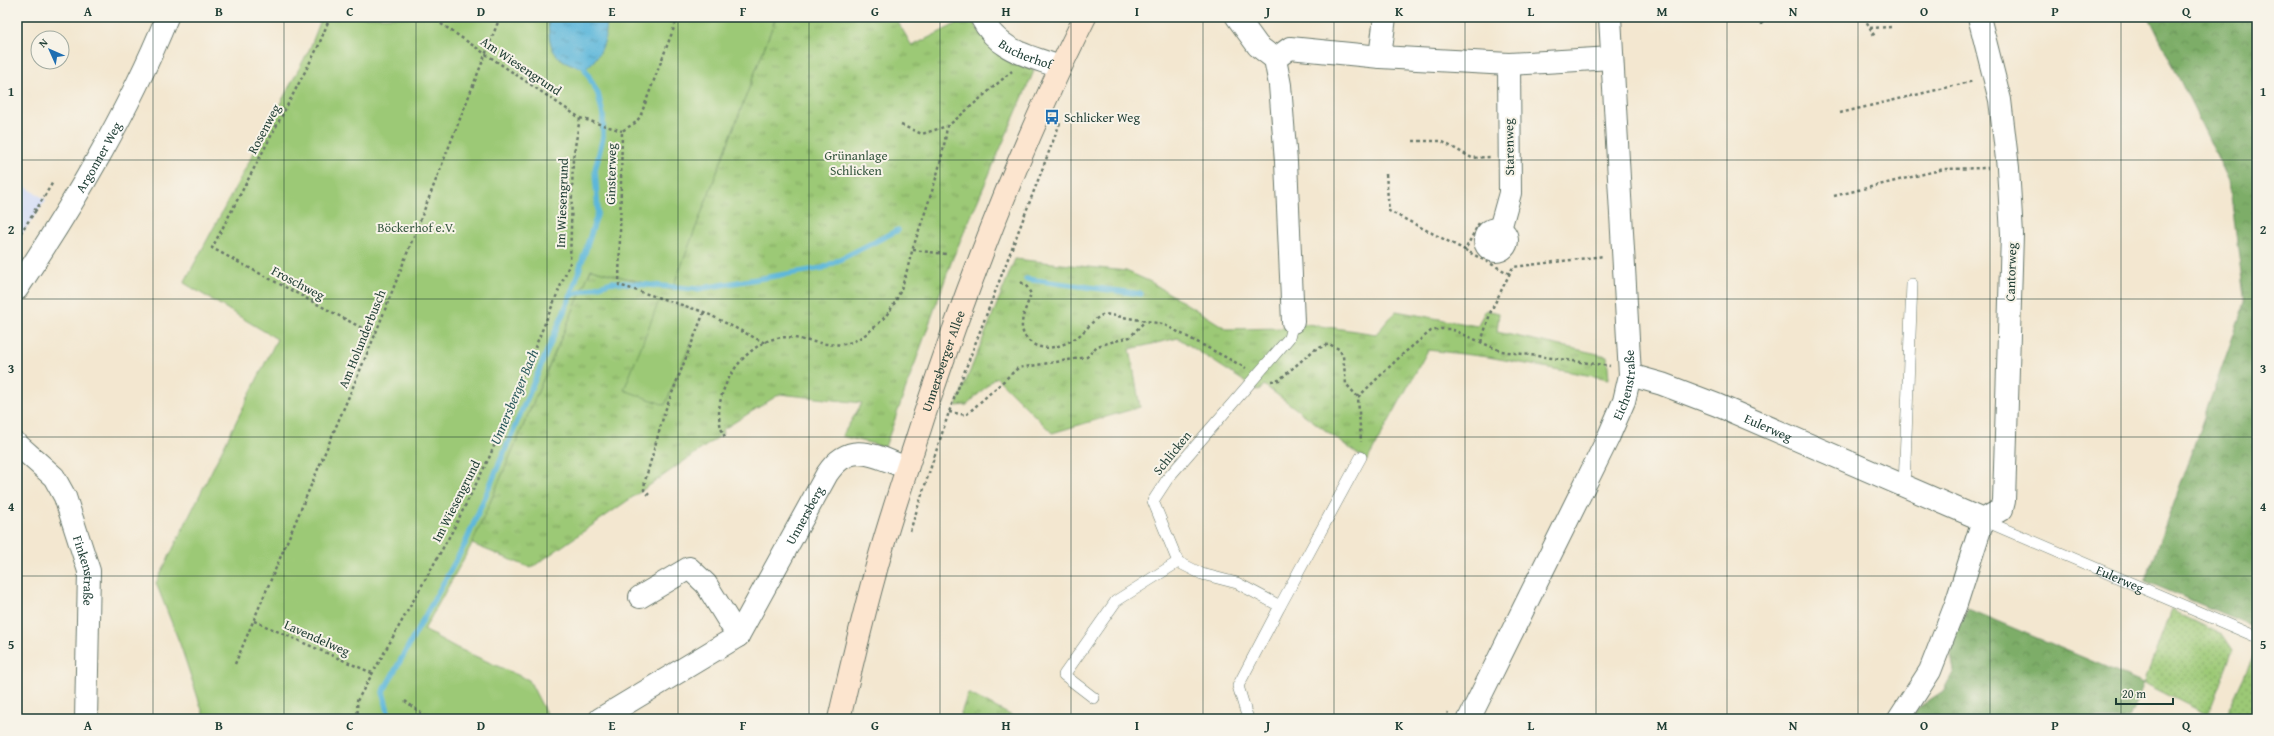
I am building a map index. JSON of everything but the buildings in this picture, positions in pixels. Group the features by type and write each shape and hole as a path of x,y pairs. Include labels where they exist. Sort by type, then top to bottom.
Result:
{"main road":[{"name":"Unnersberger Allee","path":"839,719 874,576 907,468 978,260 1060,67 1085,17"}],"street":[{"name":"Argonner Weg","path":"17,289 77,196 124,110 167,17"},
{"name":"Bucherhof","path":"981,17 993,36 1005,46 1060,67"},
{"path":"1237,17 1258,46 1275,59 1280,85 1286,162 1293,322"},
{"path":"1380,57 1384,17"},
{"name":"Eichenstraße","path":"1470,719 1608,438 1624,401 1621,370 1624,254 1610,17"},
{"name":"Cantorweg","path":"1979,17 2002,113 2012,234 2004,501 2002,508 1983,520"},
{"path":"1275,59 1290,48 1380,57 1509,64 1612,58"},
{"name":"Starenweg","path":"1500,229 1510,193 1509,64"},
{"name":"Eulerweg","path":"1621,370 1717,405 1983,520"},
{"name":"Finkenstraße","path":"17,444 54,477 65,497 89,570 86,719"},
{"name":"Unnersberg","path":"738,636 826,474 838,459 854,453 870,455 907,468"},
{"path":"1899,719 1930,671 1956,604 1983,520"},
{"path":"600,719 738,636 706,584 689,568 640,597"}],"lane":[{"path":"1904,487 1912,284"},
{"path":"1258,374 1289,338 1293,322"},
{"name":"Schlicken","path":"1178,562 1153,501 1168,478 1258,374"},
{"path":"1248,719 1238,686 1361,457"},
{"name":"Eulerweg","path":"1983,520 2257,637"},
{"path":"1094,698 1064,675 1116,601 1178,562 1202,574 1237,583 1280,606"}],"path":[{"name":"Rosenweg","path":"212,248 318,47 330,17"},
{"name":"Am Wiesengrund","path":"431,17 580,118 622,131"},
{"name":"Am Holunderbusch","path":"235,664 375,335 500,17"},
{"name":"Ginsterweg","path":"678,17 640,117 635,123 622,131 619,285 704,312"},
{"path":"1762,17 1762,26"},
{"path":"1864,17 1875,37"},
{"path":"1870,28 1890,26"},
{"path":"17,57 22,54"},
{"path":"901,125 922,134 947,126 962,115 1014,69"},
{"path":"1840,113 1967,83"},
{"name":"Im Wiesengrund","path":"358,719 357,701 453,530 489,458 570,263 573,158 580,118"},
{"path":"908,538 949,412 1061,119"},
{"path":"725,437 718,422 719,405 724,387 737,365 765,343 776,338 787,336 841,346 866,334 880,322 899,295 935,183 947,126"},
{"path":"1414,141 1441,140 1472,158 1509,156"},
{"path":"1834,196 1944,169 1979,168"},
{"path":"1386,174 1389,211 1465,250"},
{"path":"17,238 53,182"},
{"name":"Froschweg","path":"212,248 375,335"},
{"path":"913,250 946,254"},
{"path":"1481,342 1491,311 1513,267 1624,254"},
{"path":"1021,282 1027,287 1031,294 1022,321 1022,331 1026,339 1036,346 1048,348 1066,343 1105,314 1163,324 1268,380 1279,380 1314,350 1329,344 1339,350 1343,356 1346,384 1358,397 1362,426 1361,457"},
{"path":"650,495 644,490 645,481 665,411 704,312 765,343"},
{"path":"949,412 966,415 1018,368 1087,357 1097,346 1130,337 1145,320"},
{"path":"1358,397 1404,353 1431,331 1451,329 1501,351 1621,370"},
{"name":"Lavendelweg","path":"254,621 372,673"},
{"path":"405,701 429,719"}],"shaded area":[{"path":"17,181 46,200 17,241"}],"green space":[{"name":"Böckerhof e.V.","path":"322,17 776,17 672,290 591,269 472,544 424,630 457,648 529,680 549,719 205,719 180,644 156,583 277,339 184,283 310,48"},
{"name":"Grünanlage Schlicken","path":"776,17 895,17 912,46 970,17 984,37 997,50 1034,71 952,260 885,447 842,436 862,403 780,394 722,430 723,434 531,568 472,544 591,269 672,290"},
{"path":"2149,17 2257,17 2257,628 2145,581 2245,303 2229,181"},
{"path":"1015,259 1126,271 1151,282 1227,329 1286,328 1293,322 1376,334 1396,311 1477,326 1486,310 1499,313 1497,332 1607,356 1609,379 1488,357 1428,350 1367,461 1264,385 1259,391 1178,338 1130,349 1140,407 1052,433 996,377 967,405 956,406"},
{"path":"659,301 704,312 665,405 624,390"},
{"path":"1968,609 2144,683 2129,719 1910,719 1919,707 1943,691 1954,671 1949,643"},
{"path":"2171,610 2223,635 2233,650 2208,715 2144,683"},
{"path":"2254,655 2257,655 2257,719 2224,719"},
{"path":"968,693 1018,719 959,719"}],"water":[{"path":"548,17 606,17 606,33 603,46 600,53 585,69 565,62 554,52 551,46"}],"waterway":[{"name":"Unnersberger Bach","path":"390,719 383,692 465,544 571,295 598,212 595,170 603,137 603,115 598,94 585,69"},
{"path":"571,295 612,282 697,289 823,268 898,230"},
{"path":"1026,279 1141,294"}],"place":[{"name":"Schlicker Weg","path":"1052,117"}]}
